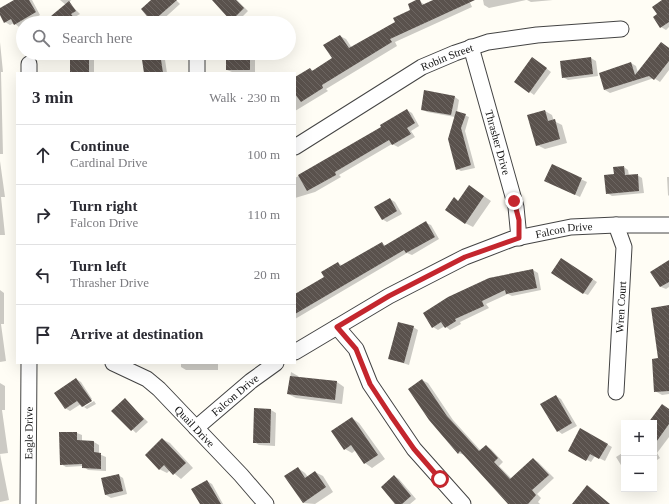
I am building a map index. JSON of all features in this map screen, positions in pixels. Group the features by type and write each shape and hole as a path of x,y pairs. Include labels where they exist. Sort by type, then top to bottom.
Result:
{"street":[{"name":"Robin Street","path":"296,146 422,67 471,47 488,42 538,35 621,29"},
{"name":"Thrasher Drive","path":"471,47 516,208 519,238"},
{"path":"197,60 197,72"},
{"name":"Wren Court","path":"616,225 624,247 616,392"},
{"name":"Falcon Drive","path":"296,351 389,296 465,257 519,238 571,227 669,225"},
{"path":"337,327 356,349 370,384 405,436 463,504"},
{"name":"Eagle Drive","path":"28,364 28,504"},
{"name":"Quail Drive","path":"115,364 147,379 159,389 241,475 266,504"},
{"name":"Falcon Drive","path":"196,428 251,381 275,364"}],"building":[{"path":"14,0 29,0 36,12 29,16 16,16 16,24 14,25 11,19 4,23 0,15 0,8"},
{"path":"151,0 177,0 159,16 147,16 141,9"},
{"path":"212,0 236,0 244,8 236,16 226,16"},
{"path":"416,0 420,0 422,5 433,0 475,0 390,39 392,42 322,85 323,88 301,102 296,95 296,76 310,68 312,71 332,58 323,45 340,35 349,48 395,22 393,18 410,10 408,4"},
{"path":"662,0 669,0 669,22 660,28 653,17 657,14 652,7"},
{"path":"69,1 76,11 71,14 73,16 51,16"},
{"path":"661,42 669,48 669,61 654,80 649,76 604,90 599,73 631,62 635,75"},
{"path":"532,57 547,68 529,93 514,82"},
{"path":"591,57 593,74 562,78 560,61"},
{"path":"70,60 89,60 89,72 70,72"},
{"path":"142,60 161,60 163,72 144,72"},
{"path":"226,60 250,60 250,70 226,70"},
{"path":"424,90 455,96 451,115 421,110"},
{"path":"407,109 415,123 407,128 411,134 392,145 389,140 335,172 336,175 307,191 298,175 381,127 380,125"},
{"path":"545,110 548,121 555,119 560,139 536,146 527,115"},
{"path":"456,111 466,114 461,128 471,165 456,170 448,139"},
{"path":"552,164 582,178 575,195 544,181"},
{"path":"624,166 625,175 638,174 639,191 606,194 604,175 614,174 613,167"},
{"path":"469,185 484,196 465,224 445,210 454,197 458,201"},
{"path":"390,198 397,211 382,220 374,207"},
{"path":"426,221 435,237 406,253 404,250 296,313 296,293 324,277 321,272 338,262 340,266 382,242 384,246"},
{"path":"561,258 593,279 583,294 551,273"},
{"path":"669,260 669,282 660,287 650,272"},
{"path":"533,269 537,288 506,294 505,290 482,301 484,306 455,319 456,321 445,328 441,322 432,328 423,313 448,297 489,278"},
{"path":"669,305 669,391 654,392 652,359 658,358 651,308"},
{"path":"398,322 414,326 404,363 388,359"},
{"path":"290,376 337,381 335,400 287,394"},
{"path":"76,378 92,401 82,407 77,401 65,409 54,393"},
{"path":"422,379 447,416 479,451 486,445 498,458 494,462 510,479 533,458 549,475 532,490 536,495 528,504 508,504 460,451 458,454 429,420 408,389"},
{"path":"556,395 572,423 557,432 540,404"},
{"path":"125,398 144,419 131,431 111,411"},
{"path":"662,404 669,409 669,424 657,441 657,420 650,420"},
{"path":"254,408 271,409 270,443 253,443"},
{"path":"352,417 378,455 364,464 351,445 344,450 331,431"},
{"path":"580,428 608,444 599,459 590,454 586,461 568,451"},
{"path":"59,432 77,432 77,440 94,441 94,452 101,453 101,469 82,468 82,464 60,465"},
{"path":"162,438 186,463 173,475 164,465 159,470 145,455"},
{"path":"298,467 305,478 315,471 326,487 303,503 284,476"},
{"path":"119,474 123,491 105,495 101,478"},
{"path":"394,475 411,496 402,504 395,504 381,487"},
{"path":"207,480 221,504 200,504 191,489"},
{"path":"587,485 610,504 572,504"}],"route":[{"path":"440,479 414,449 391,416 370,384 356,349 337,327 389,296 465,257 512,239 519,238 519,220 514,201"}]}
